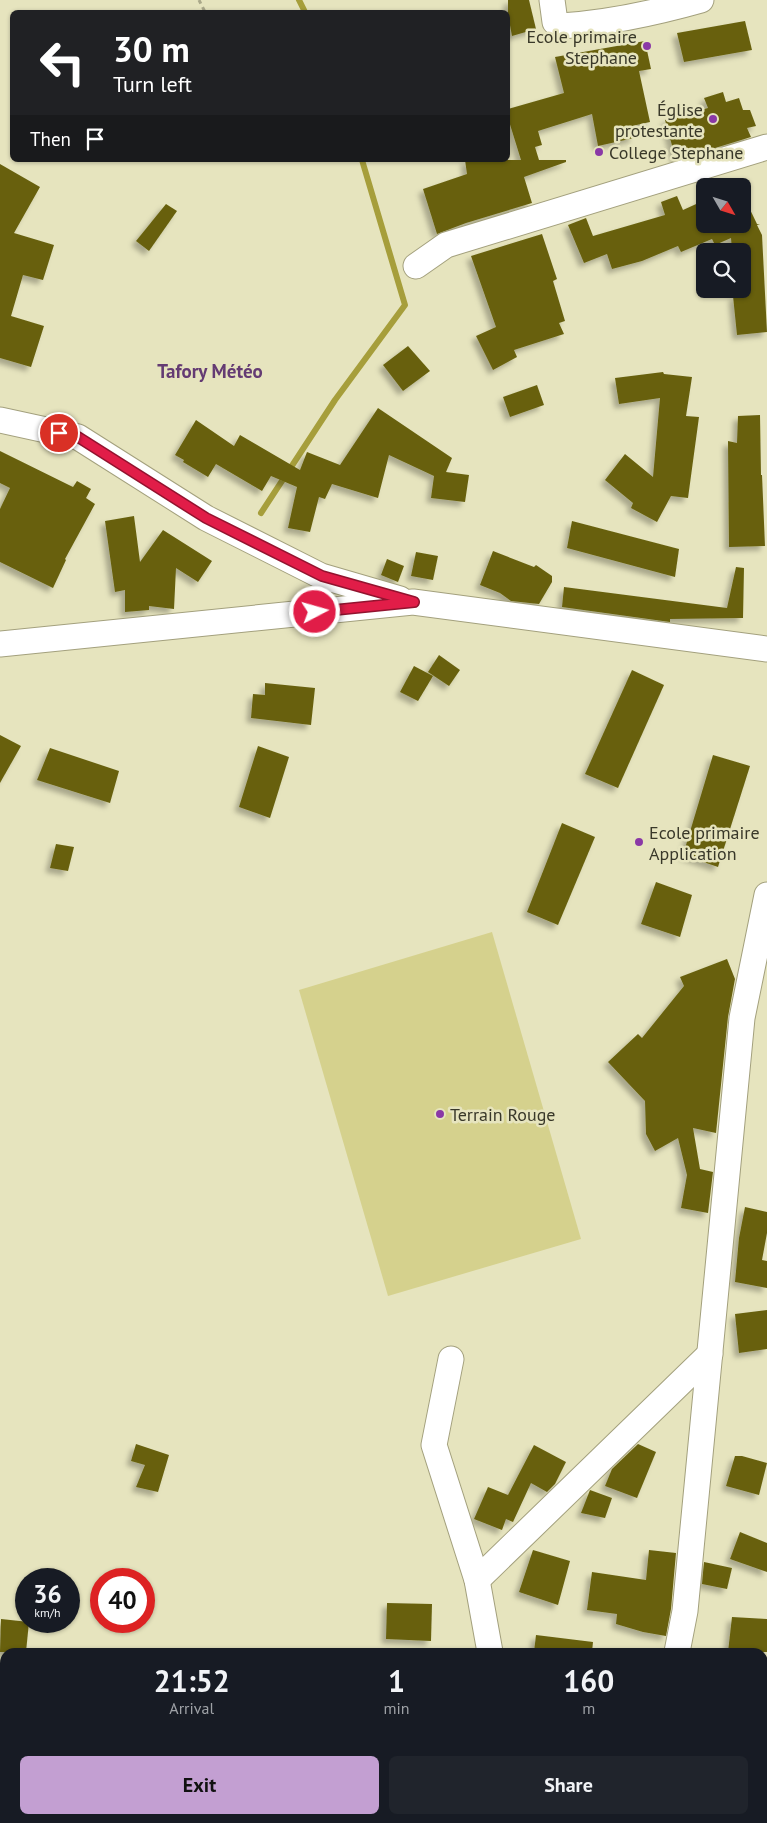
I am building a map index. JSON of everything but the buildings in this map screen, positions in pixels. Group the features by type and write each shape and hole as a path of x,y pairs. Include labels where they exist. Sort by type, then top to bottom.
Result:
{"street":[{"path":"552,0 555,22 561,26 588,25 674,8 700,0"},
{"path":"416,266 446,245 767,147"},
{"path":"0,420 78,437 206,518 322,576 414,602 767,649"},
{"path":"0,644 414,602"},
{"path":"678,1648 685,1611 742,1018 767,895"},
{"path":"477,1580 710,1354"},
{"path":"451,1359 434,1444 477,1580 489,1648"}],"shaded area":[{"name":"Terrain Rouge","path":"492,932 581,1239 388,1296 299,990"}],"waterway":[{"path":"299,0 304,10"},
{"path":"261,513 335,400 405,305 363,162"}],"place":[{"name":"Ecole primaire Stephane","path":"647,46"},
{"name":"Église protestante","path":"713,119"},
{"name":"College Stephane","path":"599,152"},
{"name":"Ecole primaire Application","path":"639,842"},
{"name":"Terrain Rouge","path":"440,1114"}],"district":[{"name":"Tafory Météo","path":"210,371"}],"route":[{"path":"59,433 78,437 206,518 322,576 414,602 315,612"}]}
